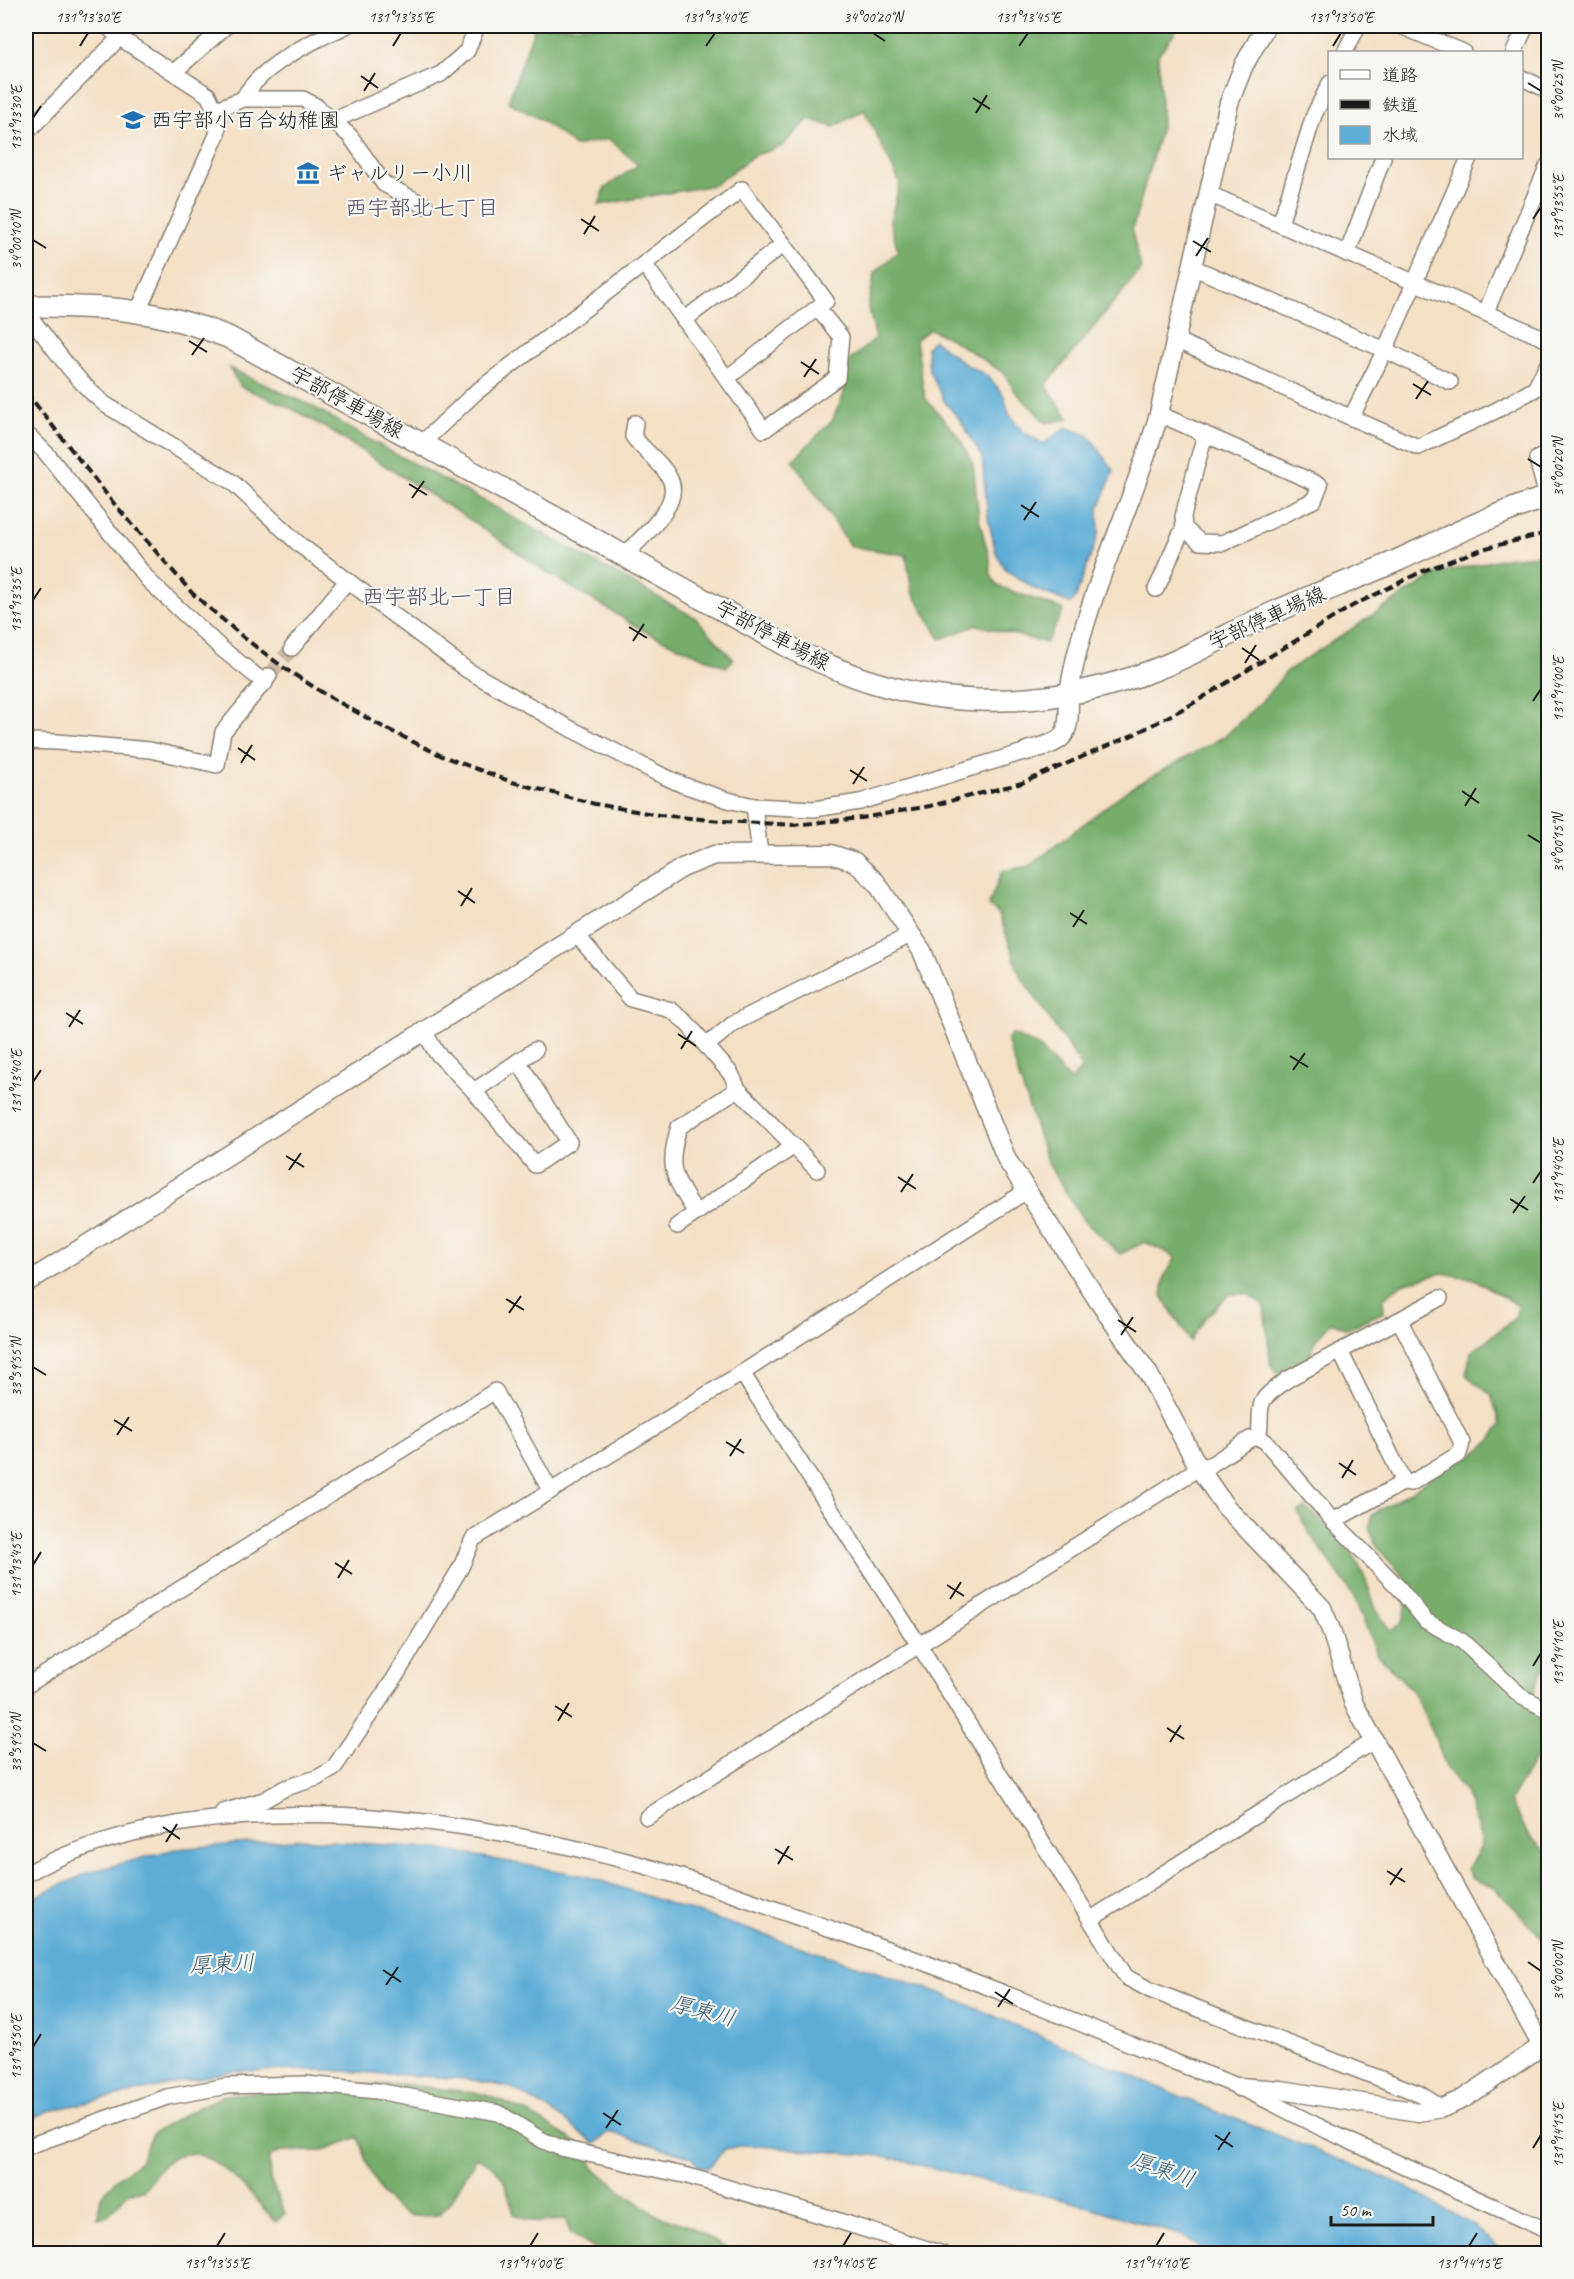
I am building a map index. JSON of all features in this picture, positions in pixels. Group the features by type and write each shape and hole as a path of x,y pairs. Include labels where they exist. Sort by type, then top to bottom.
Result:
{"main road":[{"name":"宇部停車場線","path":"36,306 138,310 190,323 228,337 802,654 868,681 924,695 955,699 1036,699 1111,685 1155,670 1267,616 1394,562 1470,526 1548,497"}],"street":[{"path":"107,26 120,38 208,95 217,109 220,125 138,310"},
{"path":"26,133 131,26"},
{"path":"174,72 226,26"},
{"path":"243,99 250,86 270,69 315,41 346,26"},
{"path":"334,120 441,74 467,51 477,26"},
{"path":"26,312 73,375 92,394 106,405 232,482 300,545 467,670 569,728 674,781 728,800 754,806 814,809 860,802 1055,742 1064,734 1069,717 1069,694 1077,651 1142,471 1159,414 1229,103 1244,65 1266,26"},
{"path":"1346,51 1358,26"},
{"path":"1401,26 1432,46 1458,51"},
{"path":"1514,51 1526,26"},
{"path":"1523,79 1548,90"},
{"path":"1280,224 1314,115 1328,85"},
{"path":"217,109 243,99 303,99 334,120 350,136 384,184 426,206"},
{"path":"1347,254 1383,159"},
{"path":"1351,418 1385,350 1469,159"},
{"path":"1486,312 1548,165"},
{"path":"422,443 475,393 742,189 826,301 727,378"},
{"path":"1209,194 1548,340"},
{"path":"684,320 784,244"},
{"path":"644,264 764,430 837,378 841,337 818,309"},
{"path":"1192,267 1385,350 1450,382"},
{"path":"1175,340 1418,447 1495,411 1534,388 1548,364"},
{"path":"1159,414 1320,485 1314,500 1223,543 1200,542 1184,528"},
{"path":"625,555 665,511 674,493 670,478 640,448 633,436 635,423"},
{"path":"26,433 46,453 149,581 222,649 267,680 223,732 217,765 150,750 26,741"},
{"path":"1156,589 1167,569 1175,542 1184,528 1183,516 1205,434"},
{"path":"1548,453 1537,459 1548,497"},
{"path":"292,648 347,581"},
{"path":"754,806 760,854"},
{"path":"26,1283 682,868 700,859 723,854 831,854 855,862 876,882 922,951 1007,1160 1148,1373 1199,1467 1226,1506 1322,1608 1354,1704 1545,2045 1462,2099 1442,2108 1418,2112 1281,2090 1239,2087"},
{"path":"576,934 631,999 671,1010 685,1021 731,1074 738,1089 817,1170"},
{"path":"706,1046 734,1023 912,934"},
{"path":"424,1031 436,1052 474,1091 535,1165 569,1142 518,1061"},
{"path":"474,1091 534,1050"},
{"path":"696,1213 674,1176 672,1164 679,1127 738,1089"},
{"path":"677,1226 794,1146"},
{"path":"208,1821 213,1815 264,1800 285,1788 317,1778 333,1769 394,1680 461,1567 473,1539 742,1373 1028,1190"},
{"path":"1258,1437 1262,1427 1263,1401 1288,1379 1400,1322 1440,1298"},
{"path":"1333,1521 1404,1482 1411,1483 1460,1454 1462,1443 1400,1322"},
{"path":"1341,1353 1404,1482"},
{"path":"742,1373 919,1645 1126,1977 1137,1984 1420,2094 1442,2108"},
{"path":"26,1686 495,1390 549,1490"},
{"path":"647,1817 1199,1467 1212,1464 1250,1439 1258,1437 1266,1442 1333,1521 1399,1588 1426,1621 1462,1641 1522,1697 1548,1710"},
{"path":"1091,1919 1375,1740"},
{"path":"26,1874 49,1862 156,1827 255,1817 328,1815 485,1830 628,1862 895,1951 1036,2004 1185,2067 1239,2087 1324,2130 1548,2231"},
{"path":"26,2147 167,2097 227,2086 306,2084 341,2086 499,2113 542,2140 561,2148 688,2176 943,2253"}],"green space":[{"path":"535,26 1179,26 1158,55 1162,123 1132,231 1141,269 1046,385 1069,419 1046,423 1014,390 1004,373 956,342 930,329 916,340 925,398 960,438 973,464 979,519 990,560 991,576 998,586 1064,610 1046,643 977,625 940,639 912,591 906,555 850,546 793,460 832,421 844,394 848,362 876,338 868,307 875,273 898,251 890,221 900,183 864,110 834,127 809,119 782,146 753,156 714,185 599,205 605,188 638,165 609,139 575,146 540,119 508,102"},
{"path":"229,368 310,405 384,448 696,618 733,659 726,667 646,632 548,573 326,428 285,405 241,387"},
{"path":"1548,554 1548,1663 1538,1680 1534,1693 1534,1706 1547,1726 1548,1747 1532,1763 1510,1801 1531,1838 1548,1853 1548,1944 1495,1887 1472,1879 1467,1869 1481,1847 1478,1827 1465,1792 1447,1770 1434,1735 1410,1688 1377,1654 1353,1595 1308,1531 1298,1512 1306,1508 1339,1539 1359,1565 1385,1624 1391,1631 1399,1625 1405,1615 1405,1601 1413,1588 1378,1548 1369,1529 1372,1515 1415,1489 1448,1464 1472,1456 1490,1441 1501,1425 1491,1395 1466,1375 1471,1352 1516,1317 1517,1305 1474,1279 1443,1273 1402,1284 1383,1299 1384,1312 1347,1329 1331,1322 1318,1337 1309,1357 1280,1375 1271,1366 1264,1306 1248,1294 1230,1294 1204,1319 1190,1341 1162,1296 1164,1278 1176,1257 1145,1242 1120,1254 1084,1221 1047,1162 1007,1040 1011,1034 1038,1046 1071,1081 1082,1067 1020,975 999,914 988,906 1002,871 1029,866 1129,789 1225,736 1265,698 1287,671 1436,574 1505,558"},
{"path":"402,2084 484,2094 525,2111 584,2147 594,2168 655,2214 691,2227 734,2253 601,2253 571,2234 565,2219 537,2223 514,2214 499,2173 477,2157 452,2199 439,2215 406,2214 388,2201 381,2191 370,2170 358,2137 321,2150 286,2151 269,2157 270,2179 285,2213 276,2222 233,2176 206,2158 193,2154 174,2157 159,2170 143,2191 129,2192 107,2216 97,2218 101,2197 115,2180 140,2161 153,2133 224,2095 298,2088"}],"water":[{"path":"934,340 965,364 988,376 1004,396 1009,414 1023,432 1043,444 1067,427 1088,435 1114,470 1098,511 1099,532 1076,597 1070,603 1035,589 1006,570 996,553 988,518 982,457 961,421 945,402 929,370 927,347"},
{"name":"厚東川","path":"303,1839 439,1849 586,1876 941,1993 1205,2107 1399,2183 1475,2226 1504,2253 1208,2253 1183,2236 1080,2204 883,2156 745,2145 725,2149 708,2168 698,2166 693,2157 609,2132 595,2144 556,2114 512,2088 467,2079 326,2070 231,2071 48,2111 26,2122 26,1901 90,1872 175,1849"}],"tunnel":[{"path":"269,676 292,648"}],"railway":[{"path":"26,392 111,500 193,594 243,637 287,670 328,696 383,727 442,756 512,782 595,804 659,815 721,821 793,825 861,818 930,806 1022,783 1135,734 1192,704 1354,605 1423,571 1482,549 1548,533"}],"place":[{"name":"西宇部小百合幼稚園","path":"133,120"},
{"name":"ギャルリー小川","path":"308,173"}],"district":[{"name":"西宇部北七丁目","path":"422,208"},
{"name":"西宇部北一丁目","path":"439,597"}]}
